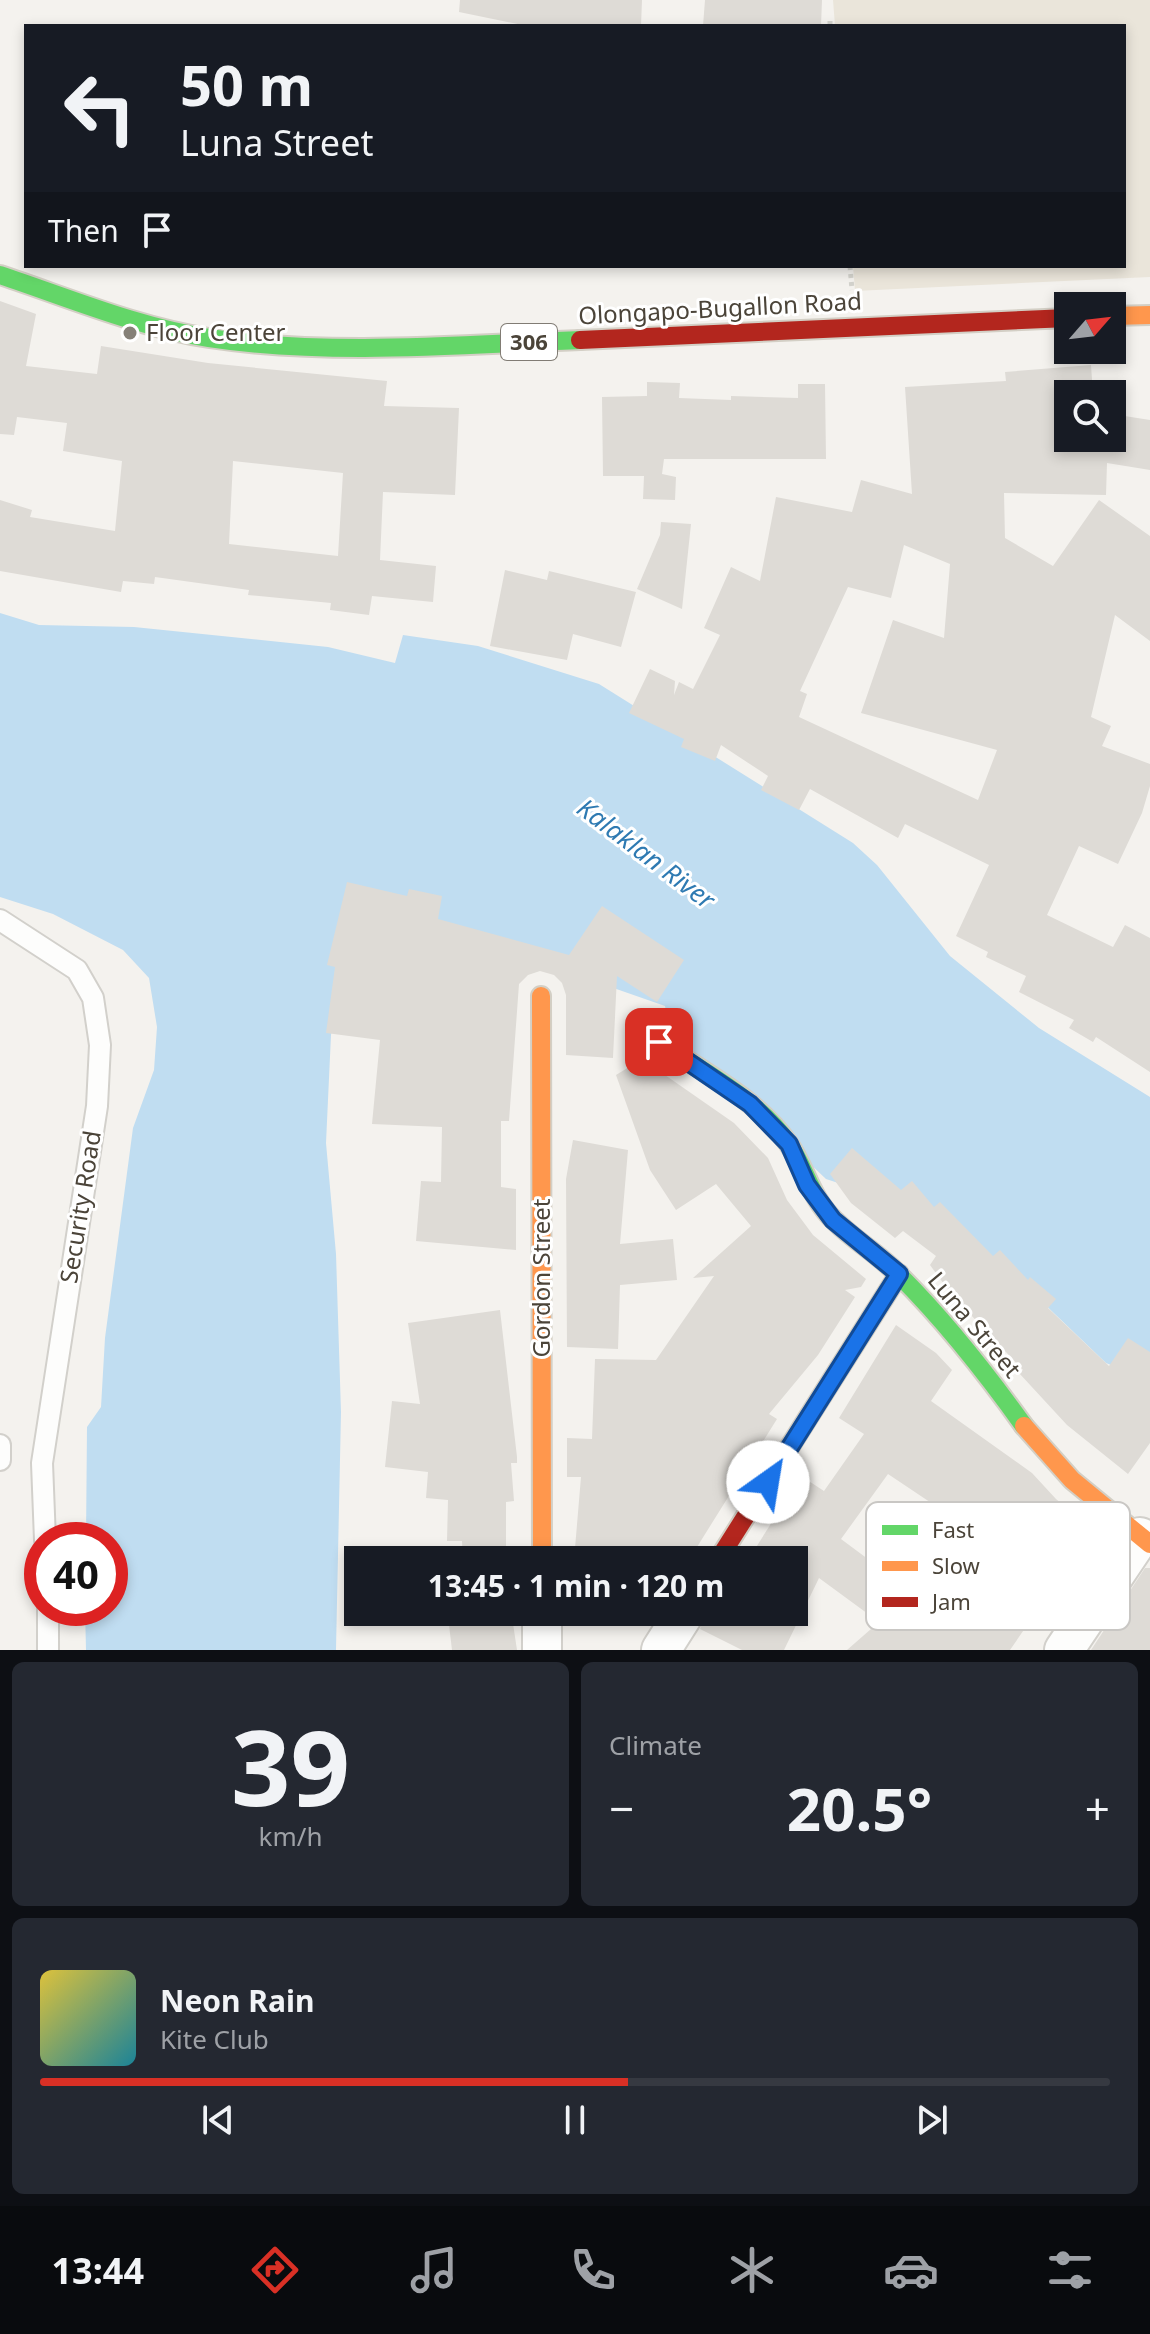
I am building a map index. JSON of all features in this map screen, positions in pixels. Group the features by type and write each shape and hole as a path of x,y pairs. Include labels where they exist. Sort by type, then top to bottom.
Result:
{"street":[{"name":"Olongapo-Bugallon Road","path":"0,275 147,325 210,338 292,345 457,345 1054,319"},
{"path":"1126,316 1150,315"},
{"name":"Gordon Street","path":"541,996 542,1546"},
{"name":"Luna Street","path":"659,1042 750,1104 789,1144 807,1185 833,1220 899,1274 979,1363 1025,1428 1072,1480 1099,1502"},
{"path":"727,1546 899,1274"},
{"path":"1130,1560 1145,1540"},
{"path":"542,1626 542,1650"},
{"path":"661,1650 676,1626"},
{"path":"1064,1650 1079,1630"}],"lane":[{"name":"Security Road","path":"0,920 77,970 93,998 100,1045 97,1106 42,1463 44,1522"},
{"path":"0,1445 0,1460"},
{"path":"48,1626 48,1650"}],"shaded area":[{"path":"833,0 1150,0 1150,277 855,291 853,268 1126,268 1126,24 835,24"}],"water":[{"name":"Kalaklan River","path":"0,613 39,625 134,627 328,647 395,663 403,635 478,646 599,684 853,843 877,865 950,956 1039,1028 1150,1097 1150,1381 1106,1363 1036,1296 942,1217 826,1179 670,1031 665,1006 582,977 507,945 342,958 331,1035 326,1143 336,1254 341,1412 336,1650 86,1650 85,1626 128,1626 128,1522 86,1522 87,1427 101,1407 105,1338 133,1128 154,1070 157,1027 149,978 123,950 53,914 0,897"}],"building":[{"path":"460,0 642,0 641,24 517,24 459,12"},
{"path":"705,0 822,0 821,24 703,24"},
{"path":"0,301 36,314 26,366 97,374 101,346 208,363 387,381 384,406 459,408 455,495 383,492 380,560 436,566 433,602 372,596 369,615 330,610 331,603 248,595 249,590 155,577 154,584 123,581 121,592 0,571 0,500 32,510 30,517 115,531 122,461 63,451 67,423 17,417 14,435 0,434","holes":["233,461 343,473 338,556 229,544"]},
{"path":"1091,365 1092,380 1054,380 1054,452 1126,452 1126,416 1150,420 1150,470 1107,463 1106,495 1004,493 1005,538 1053,566 1099,500 1150,536 1150,641 1115,615 1091,717 1111,726 1102,746 1150,764 1150,786 1142,813 1118,864 1079,846 1047,915 1113,947 1125,925 1150,938 1150,1072 1096,1037 1093,1042 1069,1028 1074,1020 1019,992 1026,976 986,957 988,952 956,936 989,865 905,824 898,838 810,789 799,810 761,790 768,776 721,745 715,761 681,747 684,739 629,713 650,669 675,681 674,695 679,682 693,689 720,635 704,628 731,567 760,581 776,497 852,512 861,480 912,494 905,387 1006,381 1005,372","holes":["904,545 950,564 944,638 893,620 861,713 997,750 978,800 799,717 807,694 800,691 848,587 891,598"]},
{"path":"647,382 680,383 679,398 731,400 731,396 798,398 798,384 825,384 826,459 664,459 662,474 676,477 675,500 643,499 644,476 603,476 602,397 647,396"},
{"path":"661,522 691,524 682,609 637,589 660,535"},
{"path":"505,570 547,580 549,571 636,592 621,647 573,634 567,660 490,646"},
{"path":"347,882 407,896 409,889 442,896 438,919 569,955 602,906 684,960 657,1002 617,976 613,1058 566,1055 566,995 562,983 554,975 540,971 528,975 519,984 509,1121 501,1121 501,1187 516,1189 516,1250 416,1241 421,1181 441,1182 442,1127 372,1124 380,1040 326,1033 335,967 327,965"},
{"path":"642,1059 734,1123 768,1158 787,1200 813,1235 866,1279 861,1287 845,1290 855,1297 818,1355 769,1414 777,1419 698,1546 575,1546 581,1477 567,1477 567,1438 592,1439 595,1359 656,1360 714,1276 693,1278 751,1226 716,1184 676,1210 650,1170 616,1075"},
{"path":"573,1140 628,1150 620,1244 673,1239 677,1280 620,1285 618,1349 567,1347 566,1179"},
{"path":"852,1148 901,1190 912,1181 934,1207 940,1202 993,1256 1000,1250 1028,1280 1030,1277 1056,1299 1048,1308 1109,1366 1128,1338 1150,1352 1150,1443 1128,1474 1067,1425 1019,1373 1023,1370 952,1295 930,1265 936,1256 903,1231 895,1238 851,1203 830,1174"},
{"path":"500,1310 517,1457 517,1463 511,1463 514,1501 506,1502 506,1546 462,1546 462,1541 447,1541 448,1500 426,1498 428,1472 385,1467 392,1401 420,1404 408,1323"},
{"path":"896,1325 936,1353 952,1370 931,1401 1032,1473 1060,1502 930,1502 888,1474 841,1539 866,1558 866,1612 819,1578 808,1601 808,1546 757,1546 801,1476 824,1491 864,1434 839,1418"},
{"path":"1145,1568 1150,1568 1150,1650 1091,1650 1104,1630 1130,1630 1130,1591"},
{"path":"449,1626 513,1626 517,1650 452,1650"},
{"path":"701,1626 796,1626 784,1650 742,1650 700,1629"},
{"path":"870,1630 1024,1630 1010,1650 847,1650"}],"traffic: fast":[{"path":"0,275 156,327 209,338 346,348 580,340"},
{"path":"659,1042 728,1087 775,1127 788,1143 827,1212 917,1293 965,1348 1024,1426"}],"traffic: slow":[{"path":"1126,316 1150,315"},
{"path":"541,996 542,1546"},
{"path":"1024,1426 1072,1480 1099,1502"},
{"path":"1130,1528 1150,1544"}],"traffic: jam":[{"path":"580,340 1054,319"},
{"path":"727,1546 899,1274"}],"place":[{"name":"Floor Center","path":"130,333"}],"route":[{"path":"659,1042 750,1104 789,1144 807,1185 833,1220 899,1274 768,1482"}]}
